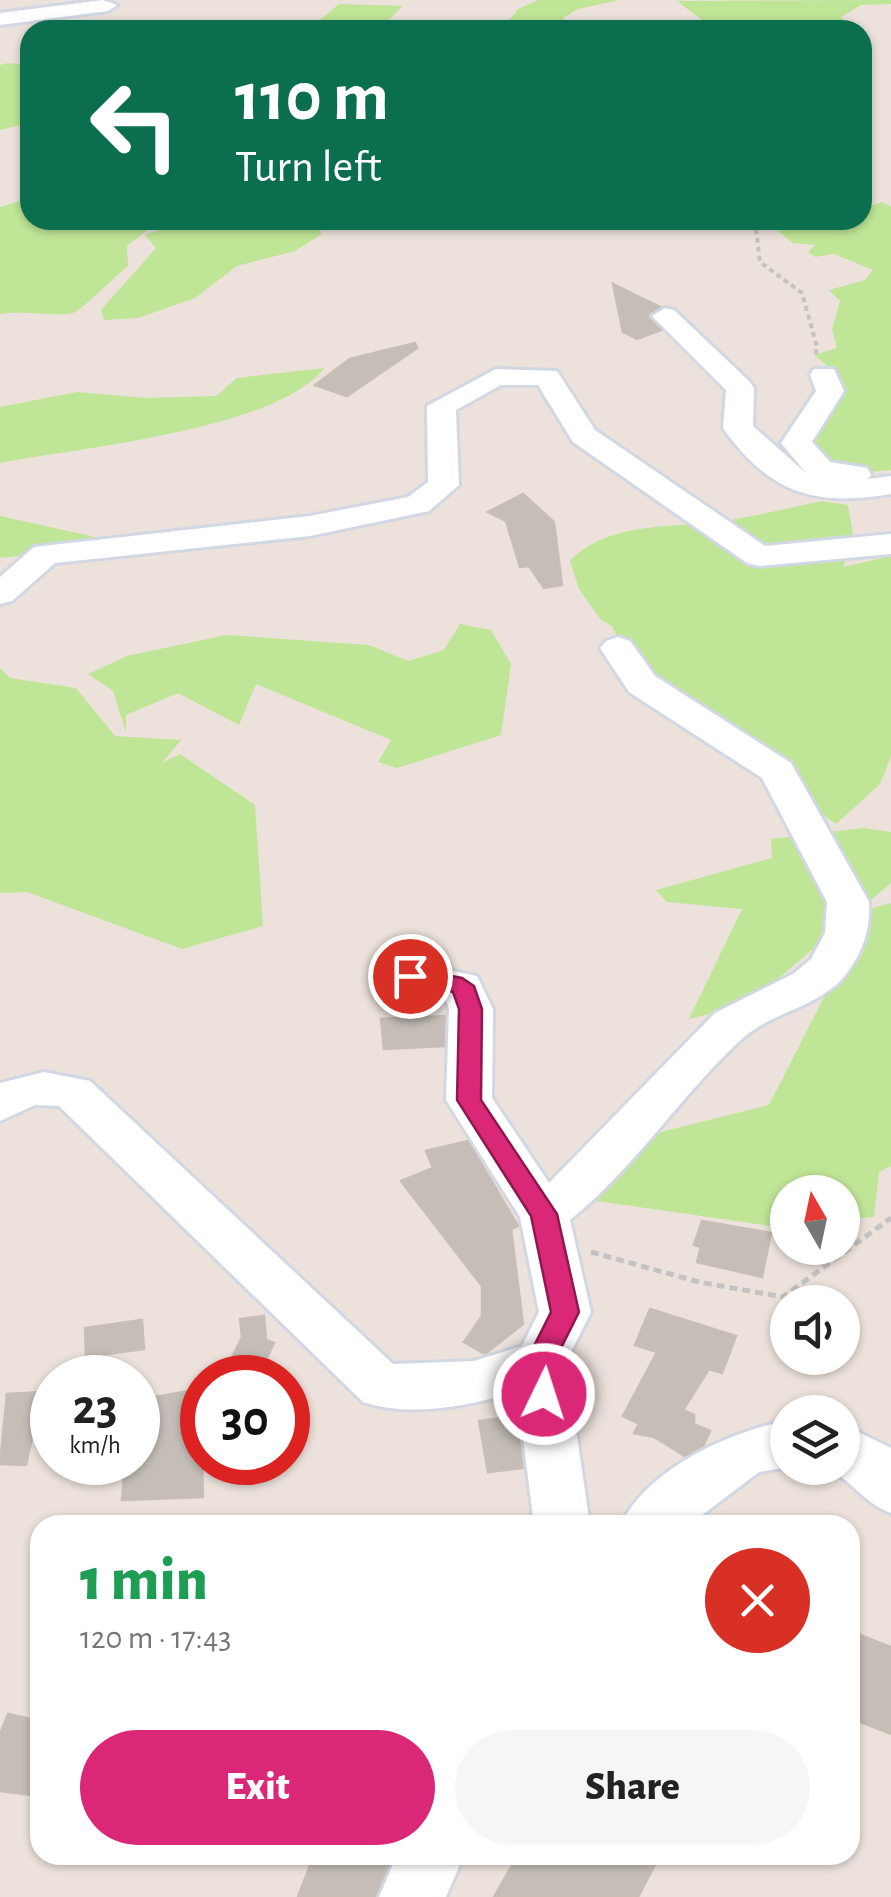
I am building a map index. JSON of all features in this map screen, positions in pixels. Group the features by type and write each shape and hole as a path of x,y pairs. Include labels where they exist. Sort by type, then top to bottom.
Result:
{"street":[{"path":"0,18 108,6"},
{"path":"665,316 740,388 738,428 786,479 840,494 891,481"},
{"path":"667,358 690,364 690,358 701,354"},
{"path":"824,375 830,392 796,443 820,470 891,481"},
{"path":"0,594 46,554 310,526 418,504 444,486 440,406 496,376 546,377 584,436 759,556 891,544"},
{"path":"547,1228 733,1022 818,977 843,946 851,921 848,902 778,772 642,684 618,648"},
{"path":"410,976 462,986 470,1009 469,1100 547,1228 565,1312 540,1362 561,1515"},
{"path":"0,1104 20,1092 51,1086 74,1093 316,1328 382,1386 474,1383 540,1362"},
{"path":"656,1515 697,1491 742,1453 770,1448"},
{"path":"860,1458 876,1466 891,1489"},
{"path":"412,1897 426,1865"}],"path":[{"path":"756,230 760,262 802,293 817,347 814,356 824,375"},
{"path":"547,1228 699,1282 783,1297 891,1218"}],"green space":[{"path":"538,0 619,0 578,9 565,20 510,20 518,9"},
{"path":"891,0 891,4 861,5 841,17 843,20 702,20 677,1"},
{"path":"339,4 403,6 388,20 320,20"},
{"path":"20,64 20,125 0,130 0,65"},
{"path":"20,201 20,230 147,230 127,246 128,266 77,311 0,314 0,207"},
{"path":"882,202 891,207 891,470 861,473 803,456 837,374 814,355 837,348 832,329 840,301 829,290 865,280 873,270 834,254 815,257 808,252 815,245 793,243 778,231 872,230 872,206"},
{"path":"159,230 319,230 322,234 295,251 237,266 195,298 138,318 104,320 101,310 156,248 145,235"},
{"path":"324,368 300,389 264,407 221,421 124,443 0,463 0,407 77,392 145,398 216,396 237,378"},
{"path":"822,501 848,505 853,535 843,567 891,556 891,756 880,784 836,824 765,774 633,668 612,626 601,620 579,589 570,561 586,548 625,532 731,520"},
{"path":"0,516 127,544 0,558"},
{"path":"460,624 491,630 511,664 501,735 397,768 378,762 391,740 256,684 239,725 178,693 126,715 126,732 113,691 88,674 127,656 226,635 369,645 408,661 444,650"},
{"path":"0,668 10,678 76,688 115,736 181,740 162,763 180,754 255,805 263,926 182,949 27,892 0,893"},
{"path":"864,828 891,832 891,883 747,1005 689,1019 742,909 667,902 656,890 772,858 771,839"},
{"path":"891,903 891,1166 879,1172 874,1217 860,1218 860,1175 770,1175 770,1226 590,1200 645,1136 769,1105 869,909"}],"building":[{"path":"613,284 660,307 648,316 661,330 637,339 623,332"},
{"path":"415,343 417,348 347,396 315,385 350,359"},
{"path":"523,494 554,522 562,585 544,588 529,566 520,567 506,521 488,512"},
{"path":"445,1016 444,1046 384,1049 381,1019"},
{"path":"468,1141 518,1226 511,1229 523,1324 485,1354 464,1342 482,1316 482,1286 401,1181 433,1168 426,1151"},
{"path":"702,1221 770,1233 762,1277 697,1262 701,1247 694,1245"},
{"path":"650,1309 736,1336 722,1373 709,1369 683,1410 694,1415 694,1424 710,1431 703,1446 685,1456 654,1437 634,1433 639,1424 623,1416 657,1352 635,1345"},
{"path":"264,1316 266,1340 274,1343 268,1355 233,1355 242,1337 240,1319"},
{"path":"142,1320 144,1349 86,1355 85,1328"},
{"path":"30,1393 26,1465 0,1464 7,1394"},
{"path":"180,1393 180,1485 203,1485 203,1497 122,1500 123,1485 160,1485 160,1396"},
{"path":"516,1416 523,1468 488,1472 479,1421"},
{"path":"860,1635 891,1647 891,1734 860,1722"},
{"path":"8,1714 30,1719 30,1795 0,1791 0,1734"},
{"path":"310,1865 389,1865 375,1897 298,1897"},
{"path":"512,1865 655,1865 638,1897 494,1897"}],"route":[{"path":"410,976 462,986 470,1009 469,1100 544,1214 565,1312 540,1362 544,1394"}]}
